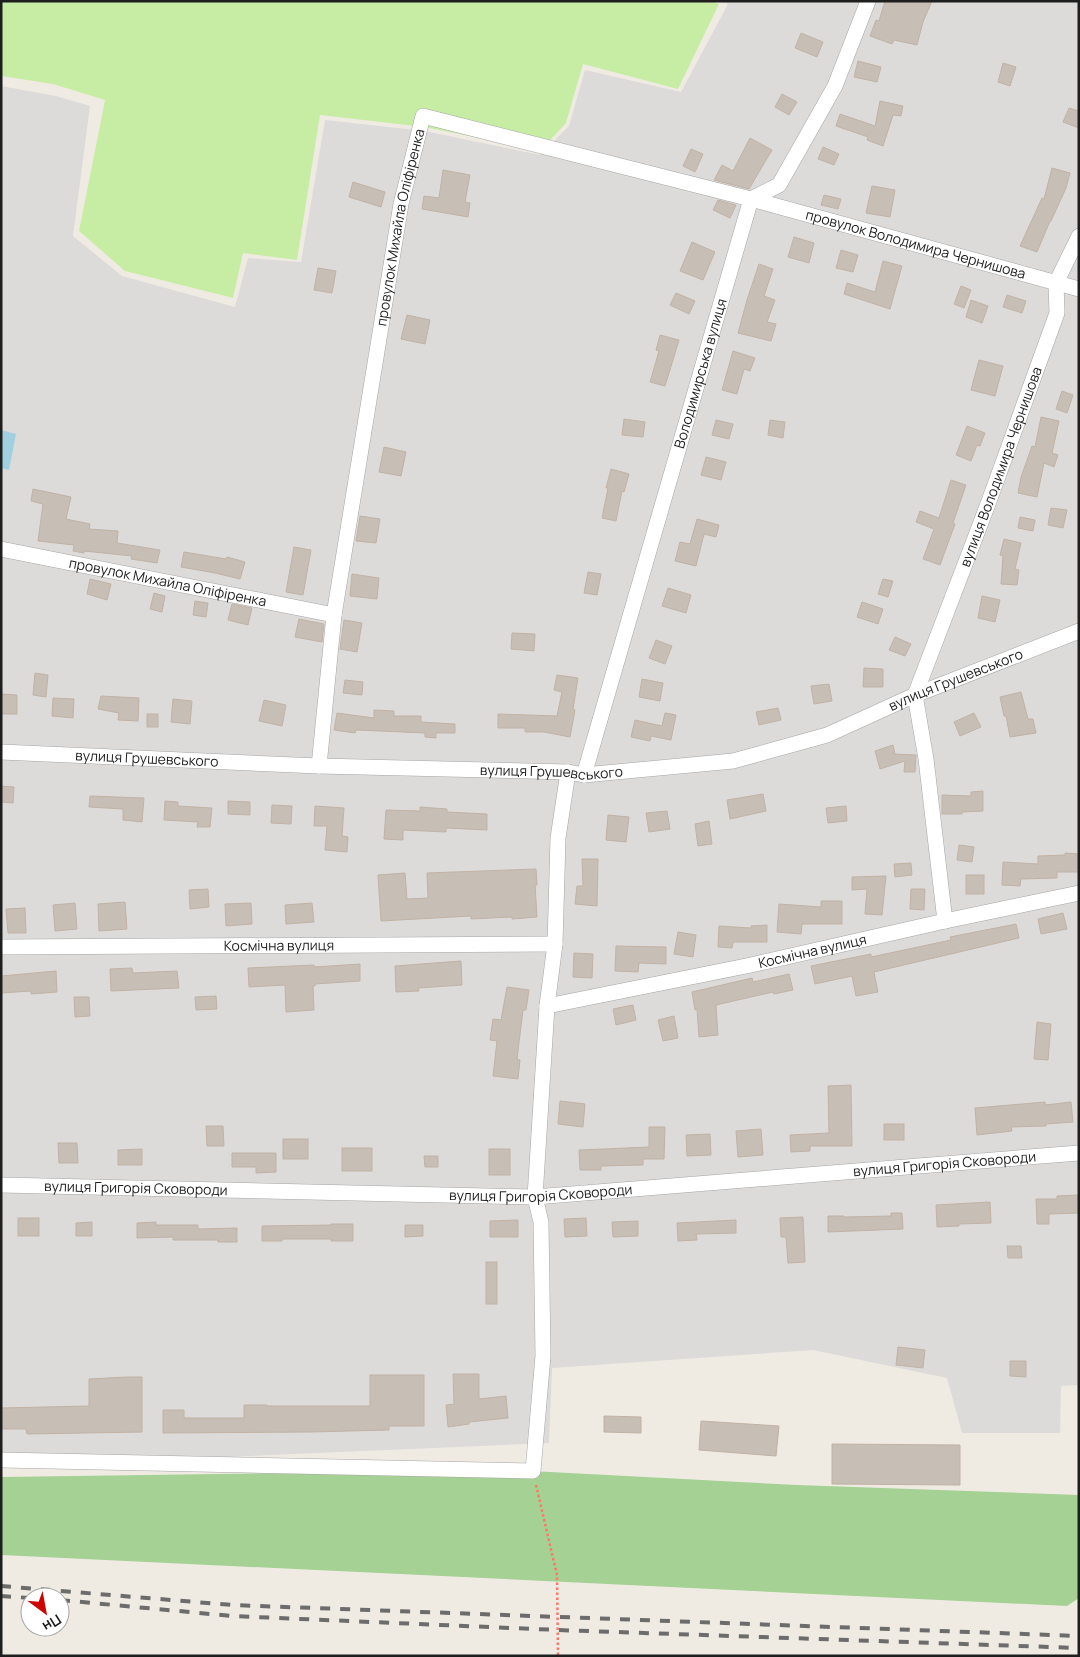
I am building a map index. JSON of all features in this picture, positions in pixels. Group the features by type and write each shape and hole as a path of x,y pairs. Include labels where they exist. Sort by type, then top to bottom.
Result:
{"street":[{"path":"751,200 779,185 835,86 868,1"},
{"name":"провулок Михайла Оліфіренка","path":"319,766 334,615 401,204 423,116 751,200"},
{"name":"провулок Володимира Чернишова","path":"751,200 1079,289"},
{"name":"Володимирська вулиця","path":"584,775 751,200"},
{"name":"вулиця Володимира Чернишова","path":"915,695 988,504 1057,313 1056,283 1079,236"},
{"name":"провулок Михайла Оліфіренка","path":"1,549 334,615"},
{"name":"вулиця Грушевського","path":"1,752 319,766 568,772 584,775 733,761 827,735 915,695 1079,631"},
{"path":"915,695 926,759 945,921"},
{"path":"1,1460 532,1471 543,1356 541,1222 535,1197 547,1006 554,944 558,838 568,772"},
{"name":"Космічна вулиця","path":"547,1006 752,965 1079,893"},
{"name":"Космічна вулиця","path":"1,947 554,944"},
{"name":"вулиця Григорія Сковороди","path":"1,1185 535,1197 1079,1153"}],"path":[{"path":"532,1471 556,1575 558,1656"}],"shaded area":[{"path":"721,1 1079,1 1079,1385 1061,1386 1060,1433 962,1433 947,1378 813,1350 552,1368 549,1443 228,1457 1,1456 1,86 56,96 90,106 73,236 122,276 235,307 248,258 301,262 325,120 425,131 540,155 569,126 585,70 681,92 728,4"}],"green space":[{"path":"1,1 711,1 719,4 678,89 583,64 566,123 541,150 424,127 320,115 297,260 243,253 233,298 125,271 79,231 105,100 53,84 1,76"},
{"path":"512,1470 797,1485 1079,1495 1079,1598 1067,1606 1,1555 1,1477"}],"water":[{"path":"1,430 16,434 9,470 1,468"}],"building":[{"path":"885,1 932,1 923,22 917,45 894,40 892,44 870,36 876,20 879,21"},
{"path":"801,33 823,42 817,57 795,48"},
{"path":"858,61 881,67 877,82 854,77"},
{"path":"1003,63 1016,67 1010,86 998,82"},
{"path":"782,94 797,102 789,115 775,107"},
{"path":"880,101 903,106 901,116 893,115 883,146 867,140 868,137 836,126 840,114 875,126"},
{"path":"1069,108 1079,111 1079,128 1063,122"},
{"path":"750,138 772,150 749,189 714,180 722,165 733,171"},
{"path":"823,147 839,154 834,165 818,159"},
{"path":"691,149 703,154 695,172 683,166"},
{"path":"1052,168 1070,173 1066,188 1037,252 1020,246 1042,198 1044,199"},
{"path":"443,170 470,175 465,202 470,203 468,217 422,209 424,196 439,198"},
{"path":"353,182 385,192 381,207 349,197"},
{"path":"872,186 895,190 890,217 866,213"},
{"path":"824,195 841,199 838,209 821,205"},
{"path":"718,200 736,205 730,218 713,210"},
{"path":"794,237 814,243 809,263 788,257"},
{"path":"692,242 715,252 703,280 680,271"},
{"path":"841,250 858,255 853,272 836,268"},
{"path":"883,261 902,266 890,309 844,294 847,283 875,292"},
{"path":"759,264 773,269 764,296 775,300 767,322 776,324 771,341 738,333"},
{"path":"318,268 336,271 332,293 314,290"},
{"path":"961,286 971,290 964,308 954,304"},
{"path":"676,293 695,301 689,314 670,305"},
{"path":"1007,295 1026,301 1022,313 1003,307"},
{"path":"971,300 988,306 982,323 966,317"},
{"path":"407,315 430,320 425,344 401,339"},
{"path":"660,335 679,340 665,386 650,382 659,351 656,350"},
{"path":"733,351 755,358 750,371 744,369 737,394 722,390"},
{"path":"979,360 1003,366 995,396 971,390"},
{"path":"1062,391 1073,395 1067,413 1056,409"},
{"path":"1041,417 1059,421 1052,453 1058,455 1054,467 1044,463 1037,497 1018,493 1021,477 1032,446 1035,447"},
{"path":"624,419 645,422 643,437 622,435"},
{"path":"716,420 733,424 729,439 712,435"},
{"path":"770,420 785,422 783,438 768,435"},
{"path":"967,426 985,433 980,446 977,445 971,461 956,455"},
{"path":"384,447 406,452 401,476 379,472"},
{"path":"706,457 726,462 721,480 701,475"},
{"path":"611,469 629,474 624,492 622,491 616,521 602,518"},
{"path":"951,480 966,485 953,523 955,524 940,565 923,559 934,529 916,522 920,511 939,518"},
{"path":"33,489 71,497 66,519 90,524 89,529 118,531 117,543 160,550 157,563 131,559 132,556 73,551 74,545 38,541 43,504 31,501"},
{"path":"1051,508 1067,510 1063,528 1048,525"},
{"path":"360,516 380,519 376,543 356,541"},
{"path":"1020,517 1035,520 1033,531 1018,528"},
{"path":"697,519 719,525 716,537 704,534 696,566 675,561 680,542 690,544"},
{"path":"1004,539 1021,543 1015,569 1019,570 1017,585 1001,584 1003,556 1000,555"},
{"path":"294,547 311,550 303,595 286,592"},
{"path":"184,552 226,559 227,557 245,562 240,579 181,567"},
{"path":"588,572 601,574 597,595 584,593"},
{"path":"352,574 379,578 377,599 350,596"},
{"path":"90,579 111,584 107,600 87,594"},
{"path":"883,579 893,581 888,597 878,594"},
{"path":"668,588 691,595 686,613 662,606"},
{"path":"154,593 165,596 162,612 150,609"},
{"path":"982,596 1000,600 995,622 978,618"},
{"path":"195,601 208,603 206,617 193,615"},
{"path":"862,602 883,609 878,624 857,617"},
{"path":"232,604 252,608 248,625 228,620"},
{"path":"299,619 324,624 322,642 295,637"},
{"path":"344,620 362,623 357,652 340,649"},
{"path":"512,633 535,634 534,651 511,649"},
{"path":"895,637 911,644 905,656 889,650"},
{"path":"656,640 672,646 665,664 649,658"},
{"path":"864,668 883,669 883,687 863,687"},
{"path":"35,673 48,675 46,697 33,695"},
{"path":"557,675 578,678 570,737 544,732 525,732 525,728 498,728 498,714 557,716 562,692 554,690"},
{"path":"642,679 663,683 660,701 639,697"},
{"path":"345,680 363,682 362,695 343,693"},
{"path":"829,684 832,701 814,704 811,686"},
{"path":"1021,692 1028,719 1033,719 1036,733 1010,737 1000,697"},
{"path":"1,694 17,695 17,714 1,714"},
{"path":"101,696 139,698 138,721 118,720 119,713 98,709"},
{"path":"53,698 74,699 73,718 52,716"},
{"path":"173,699 192,701 190,724 171,722"},
{"path":"264,700 286,705 282,726 259,721"},
{"path":"778,708 781,720 759,725 756,712"},
{"path":"374,710 394,711 394,716 421,716 421,722 455,724 455,733 436,733 436,738 425,737 425,733 356,730 355,733 334,730 337,713 374,718"},
{"path":"665,713 676,715 671,740 651,736 650,741 631,737 635,720 662,726"},
{"path":"974,713 981,727 960,736 954,722"},
{"path":"147,714 158,714 158,727 147,727"},
{"path":"893,745 895,754 916,755 915,772 904,772 905,761 880,769 875,751"},
{"path":"1,786 14,787 13,803 1,802"},
{"path":"983,791 983,811 942,814 942,795 971,796 971,792"},
{"path":"763,794 766,811 730,819 727,800"},
{"path":"90,796 144,798 142,822 123,820 123,809 89,807"},
{"path":"165,801 178,802 178,806 212,808 210,827 197,827 198,822 164,820"},
{"path":"228,801 250,802 250,815 228,814"},
{"path":"272,805 292,806 291,824 271,823"},
{"path":"315,806 344,808 342,836 348,837 347,852 325,850 327,826 314,826"},
{"path":"846,806 847,821 828,823 826,808"},
{"path":"420,807 447,809 447,812 487,814 487,830 446,828 446,832 403,830 403,840 384,839 386,810 420,811"},
{"path":"667,811 670,829 649,832 646,813"},
{"path":"608,815 629,817 626,842 606,840"},
{"path":"709,821 712,844 698,846 695,824"},
{"path":"959,845 974,847 972,862 957,860"},
{"path":"1065,853 1079,854 1079,872 1057,872 1057,878 1021,879 1020,886 1002,885 1003,862 1038,864 1038,856 1065,855"},
{"path":"582,859 598,859 597,906 575,904 577,886 583,886"},
{"path":"911,863 912,875 895,877 894,864"},
{"path":"536,869 537,917 471,919 471,916 381,921 378,875 405,873 407,899 428,898 427,873"},
{"path":"966,875 984,875 984,894 966,894"},
{"path":"886,876 882,915 865,914 867,889 852,890 852,877"},
{"path":"208,889 209,907 190,909 189,890"},
{"path":"911,889 925,889 924,910 910,909"},
{"path":"821,901 842,901 842,924 802,924 801,934 777,932 779,904 821,907"},
{"path":"125,902 127,929 99,931 98,904"},
{"path":"75,903 77,929 55,931 53,905"},
{"path":"251,903 252,924 226,926 225,904"},
{"path":"312,903 314,922 286,924 285,905"},
{"path":"25,908 26,933 8,933 6,909"},
{"path":"1063,913 1067,929 1041,934 1038,919"},
{"path":"1016,924 1019,938 874,972 878,992 856,996 852,976 815,984 811,966 871,954 871,957 951,940 950,937"},
{"path":"767,925 767,942 733,942 732,948 718,947 719,926 751,928 751,926"},
{"path":"678,932 696,935 693,957 674,954"},
{"path":"616,946 666,947 666,964 639,963 638,972 615,971"},
{"path":"574,953 593,954 592,978 573,977"},
{"path":"461,961 462,985 418,988 419,991 396,992 395,966"},
{"path":"360,964 360,981 315,984 313,986 314,1010 286,1012 285,985 249,987 248,968"},
{"path":"132,968 133,973 177,971 179,988 111,991 110,969"},
{"path":"56,971 57,992 31,994 31,991 1,993 1,976"},
{"path":"789,974 793,990 774,994 773,992 716,1005 718,1035 699,1037 697,1009 695,1010 692,992 752,978 753,982"},
{"path":"507,987 529,990 526,1010 523,1010 517,1059 520,1060 518,1079 493,1076 497,1041 490,1040 493,1019 501,1020"},
{"path":"216,996 217,1009 196,1010 195,997"},
{"path":"74,997 89,997 90,1016 75,1017"},
{"path":"633,1005 636,1020 616,1025 613,1009"},
{"path":"674,1016 678,1038 663,1041 658,1020"},
{"path":"1037,1022 1051,1024 1048,1060 1034,1059"},
{"path":"851,1085 852,1146 810,1146 810,1151 791,1152 790,1135 829,1133 828,1086"},
{"path":"560,1101 585,1104 583,1127 558,1124"},
{"path":"1045,1102 1045,1105 1071,1102 1073,1122 1046,1124 1046,1126 1011,1127 1012,1131 977,1135 975,1108"},
{"path":"884,1124 904,1124 904,1140 884,1140"},
{"path":"206,1126 223,1126 224,1146 207,1146"},
{"path":"649,1127 665,1127 664,1159 643,1159 643,1165 601,1166 601,1170 580,1170 579,1150 649,1147"},
{"path":"761,1129 763,1155 738,1157 736,1131"},
{"path":"710,1134 711,1155 687,1156 686,1135"},
{"path":"283,1139 308,1139 308,1159 283,1159"},
{"path":"58,1143 77,1143 78,1163 59,1163"},
{"path":"342,1148 372,1148 372,1171 342,1171"},
{"path":"142,1149 142,1165 118,1165 118,1150"},
{"path":"489,1149 510,1149 510,1175 489,1175"},
{"path":"232,1153 276,1153 276,1172 256,1173 256,1167 232,1167"},
{"path":"424,1156 438,1156 438,1167 425,1167"},
{"path":"1078,1195 1079,1213 1049,1214 1049,1224 1037,1224 1036,1199 1057,1199 1057,1196"},
{"path":"990,1202 991,1223 937,1227 936,1205"},
{"path":"891,1213 902,1213 903,1229 828,1232 828,1216 891,1216"},
{"path":"803,1217 805,1262 788,1263 786,1237 781,1237 780,1218"},
{"path":"18,1218 39,1218 39,1236 18,1236"},
{"path":"586,1218 587,1236 565,1237 564,1219"},
{"path":"518,1220 518,1237 490,1237 490,1221"},
{"path":"736,1220 736,1233 696,1234 697,1240 678,1241 677,1223"},
{"path":"638,1221 638,1236 613,1237 612,1222"},
{"path":"92,1222 92,1236 76,1236 76,1223"},
{"path":"156,1222 156,1225 198,1225 198,1229 237,1228 237,1242 173,1240 173,1237 137,1238 137,1223"},
{"path":"353,1224 353,1241 282,1239 282,1241 262,1241 262,1226"},
{"path":"405,1225 423,1225 423,1236 405,1237"},
{"path":"1007,1246 1021,1246 1022,1258 1008,1258"},
{"path":"486,1262 497,1262 497,1304 486,1304"},
{"path":"898,1347 925,1350 923,1368 896,1365"},
{"path":"1010,1361 1026,1361 1026,1377 1010,1376"},
{"path":"453,1374 479,1374 479,1399 506,1396 508,1418 469,1422 469,1424 448,1427 446,1405 454,1404"},
{"path":"370,1375 424,1375 424,1426 389,1426 389,1430 163,1433 163,1410 184,1410 184,1418 244,1418 244,1405 370,1406"},
{"path":"142,1377 142,1432 27,1434 26,1429 1,1429 1,1408 89,1406 89,1379"},
{"path":"604,1416 641,1417 641,1433 604,1432"},
{"path":"701,1421 779,1426 776,1456 699,1450"},
{"path":"832,1444 960,1445 960,1485 832,1484"}],"railway":[{"path":"1,1586 232,1605 1079,1636"},
{"path":"1,1596 20,1597"},
{"path":"70,1601 232,1616 558,1630 1079,1648"}]}
